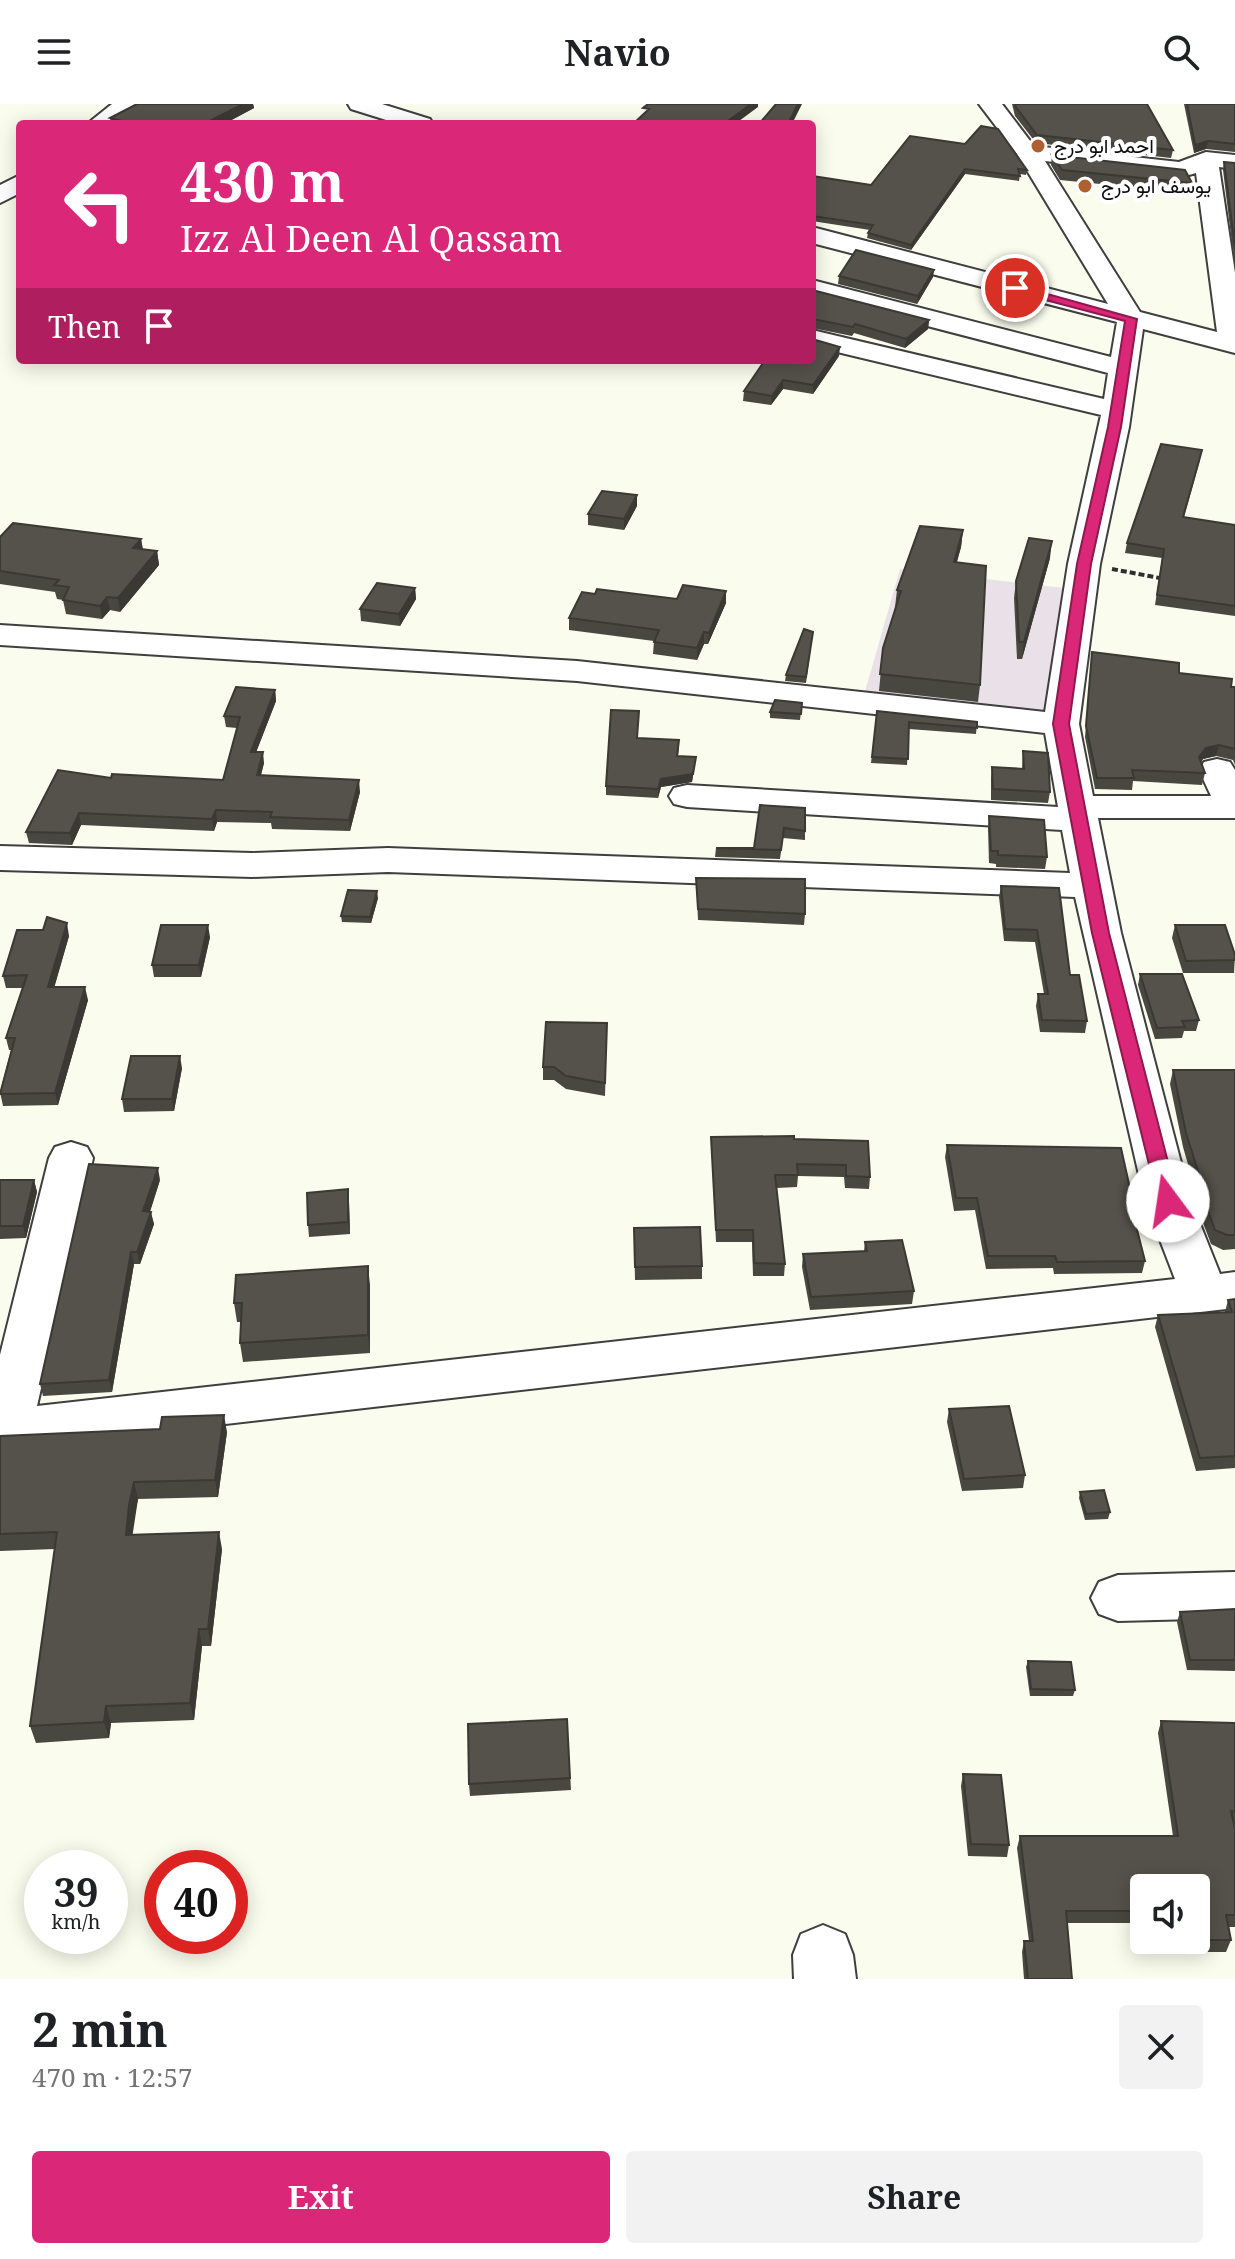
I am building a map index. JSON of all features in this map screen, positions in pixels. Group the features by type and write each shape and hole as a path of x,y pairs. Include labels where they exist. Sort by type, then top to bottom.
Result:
{"street":[{"path":"104,120 127,104"},
{"path":"359,104 409,120"},
{"path":"71,1158 4,1429 1219,1292 1168,1201 1091,886 1061,724 1084,564 1116,410 1131,319 1027,152 990,104"},
{"path":"1027,152 1182,170 1206,159 1235,162"},
{"path":"816,236 1234,345 1206,159"},
{"path":"816,289 1123,368"},
{"path":"816,339 1116,410"},
{"path":"0,635 577,671 1061,724"},
{"path":"687,796 1080,814 1235,807 1217,770"},
{"path":"0,858 252,865 388,860 1091,886"},
{"path":"1118,1598 1235,1595"}],"path":[{"path":"1084,564 1174,581"}],"shaded area":[{"path":"900,569 1073,589 1054,716 864,695"}],"building":[{"path":"137,104 243,104 212,120 110,118"},
{"path":"648,104 751,104 729,120 637,120 649,109 643,108"},
{"path":"776,104 798,104 790,120 762,120"},
{"path":"1015,104 1147,104 1173,150 1037,135"},
{"path":"1187,104 1235,104 1235,144 1208,141 1195,145"},
{"path":"981,126 998,129 1027,170 1018,169 1020,176 965,169 911,245 868,233 873,225 816,217 816,177 871,185 910,136 965,144"},
{"path":"1052,155 1185,170 1192,183 1062,170"},
{"path":"1224,162 1235,163 1235,247"},
{"path":"856,250 934,270 918,296 839,276"},
{"path":"816,291 929,320 906,339 855,324 853,327 816,320"},
{"path":"816,340 840,347 813,385 783,380 772,396 744,391 762,364 816,364"},
{"path":"1161,444 1202,450 1183,517 1235,525 1235,606 1157,595 1164,549 1127,543"},
{"path":"602,491 637,495 624,519 588,514"},
{"path":"13,523 141,539 133,548 157,551 118,598 107,597 100,606 63,600 69,587 54,585 59,580 0,571 0,537"},
{"path":"920,526 963,530 954,562 986,566 980,685 880,674 883,648 901,591 897,590"},
{"path":"1029,538 1052,541 1024,642 1019,642 1016,581"},
{"path":"377,583 415,588 399,614 360,609"},
{"path":"683,585 726,591 709,633 704,632 697,648 654,642 659,630 569,618 582,592 595,594 597,589 677,599"},
{"path":"804,629 813,632 806,677 786,675"},
{"path":"1092,652 1179,663 1179,673 1232,679 1231,687 1235,687 1235,749 1219,745 1206,748 1199,757 1205,773 1132,770 1134,778 1097,778 1086,726"},
{"path":"236,687 275,690 251,752 263,752 257,775 359,780 349,820 270,817 272,812 216,810 212,819 79,813 70,833 26,832 58,770 111,778 112,774 223,780 240,717 224,716"},
{"path":"775,700 802,703 801,714 770,712"},
{"path":"611,710 639,711 637,738 679,740 677,756 696,757 693,774 661,779 658,789 606,786"},
{"path":"877,711 977,722 977,728 909,722 908,759 872,757"},
{"path":"1023,751 1048,753 1050,792 993,789 992,767 1024,769"},
{"path":"760,805 805,808 805,831 784,828 781,850 716,848 754,848"},
{"path":"989,816 1044,820 1047,857 998,855 998,851 991,851"},
{"path":"696,878 805,879 805,914 698,909"},
{"path":"1001,886 1059,888 1070,975 1079,975 1087,1021 1042,1020 1038,994 1048,994 1037,930 1005,929"},
{"path":"348,890 377,891 370,917 341,916"},
{"path":"47,917 67,923 48,987 85,987 55,1093 0,1094 15,1038 6,1038 27,975 3,976 17,930 43,930"},
{"path":"161,925 208,925 199,965 152,965"},
{"path":"1175,925 1225,925 1235,960 1186,961"},
{"path":"1140,974 1182,974 1199,1020 1182,1021 1185,1027 1157,1028"},
{"path":"546,1022 607,1023 605,1083 566,1076 554,1067 543,1067"},
{"path":"131,1056 180,1056 172,1099 122,1099"},
{"path":"1173,1070 1235,1070 1235,1235 1215,1230 1198,1184 1202,1184 1186,1133"},
{"path":"794,1136 794,1139 868,1141 870,1177 846,1176 846,1165 797,1164 798,1175 775,1175 785,1264 754,1263 753,1230 716,1230 711,1137"},
{"path":"947,1145 1121,1148 1133,1202 1130,1202 1145,1261 1057,1262 1055,1256 988,1256 977,1198 956,1198"},
{"path":"89,1164 158,1168 143,1211 151,1212 137,1252 131,1252 109,1380 40,1384"},
{"path":"0,1180 34,1180 23,1226 0,1226"},
{"path":"348,1189 348,1222 308,1225 307,1193"},
{"path":"700,1227 702,1266 635,1267 634,1228"},
{"path":"902,1240 914,1291 811,1297 803,1254 867,1251 865,1242"},
{"path":"368,1266 368,1335 240,1343 242,1303 234,1303 236,1275"},
{"path":"1235,1299 1235,1456 1200,1458 1158,1315 1232,1312 1228,1300"},
{"path":"1009,1406 1025,1475 964,1479 949,1409"},
{"path":"224,1415 215,1480 134,1482 129,1505 126,1535 219,1532 208,1629 199,1629 190,1703 106,1706 104,1722 30,1726 57,1532 0,1534 0,1436 160,1429 162,1417"},
{"path":"1104,1490 1110,1512 1086,1514 1080,1492"},
{"path":"1235,1609 1235,1660 1190,1660 1180,1612"},
{"path":"1028,1661 1071,1662 1075,1690 1031,1689"},
{"path":"567,1719 570,1778 469,1784 468,1724"},
{"path":"1161,1721 1235,1723 1235,1812 1231,1811 1235,1829 1235,1915 1226,1915 1231,1940 1210,1940 1210,1874 1130,1874 1130,1911 1066,1911 1072,1979 1028,1979 1024,1941 1033,1941 1020,1836 1178,1836"},
{"path":"963,1774 1001,1775 1009,1845 971,1844"}],"place":[{"name":"احمد ابو درج","path":"1038,146"},
{"name":"يوسف ابو درج","path":"1085,186"}],"route":[{"path":"1015,288 1131,319 1114,427 1084,564 1061,724 1101,933 1168,1201"}]}
